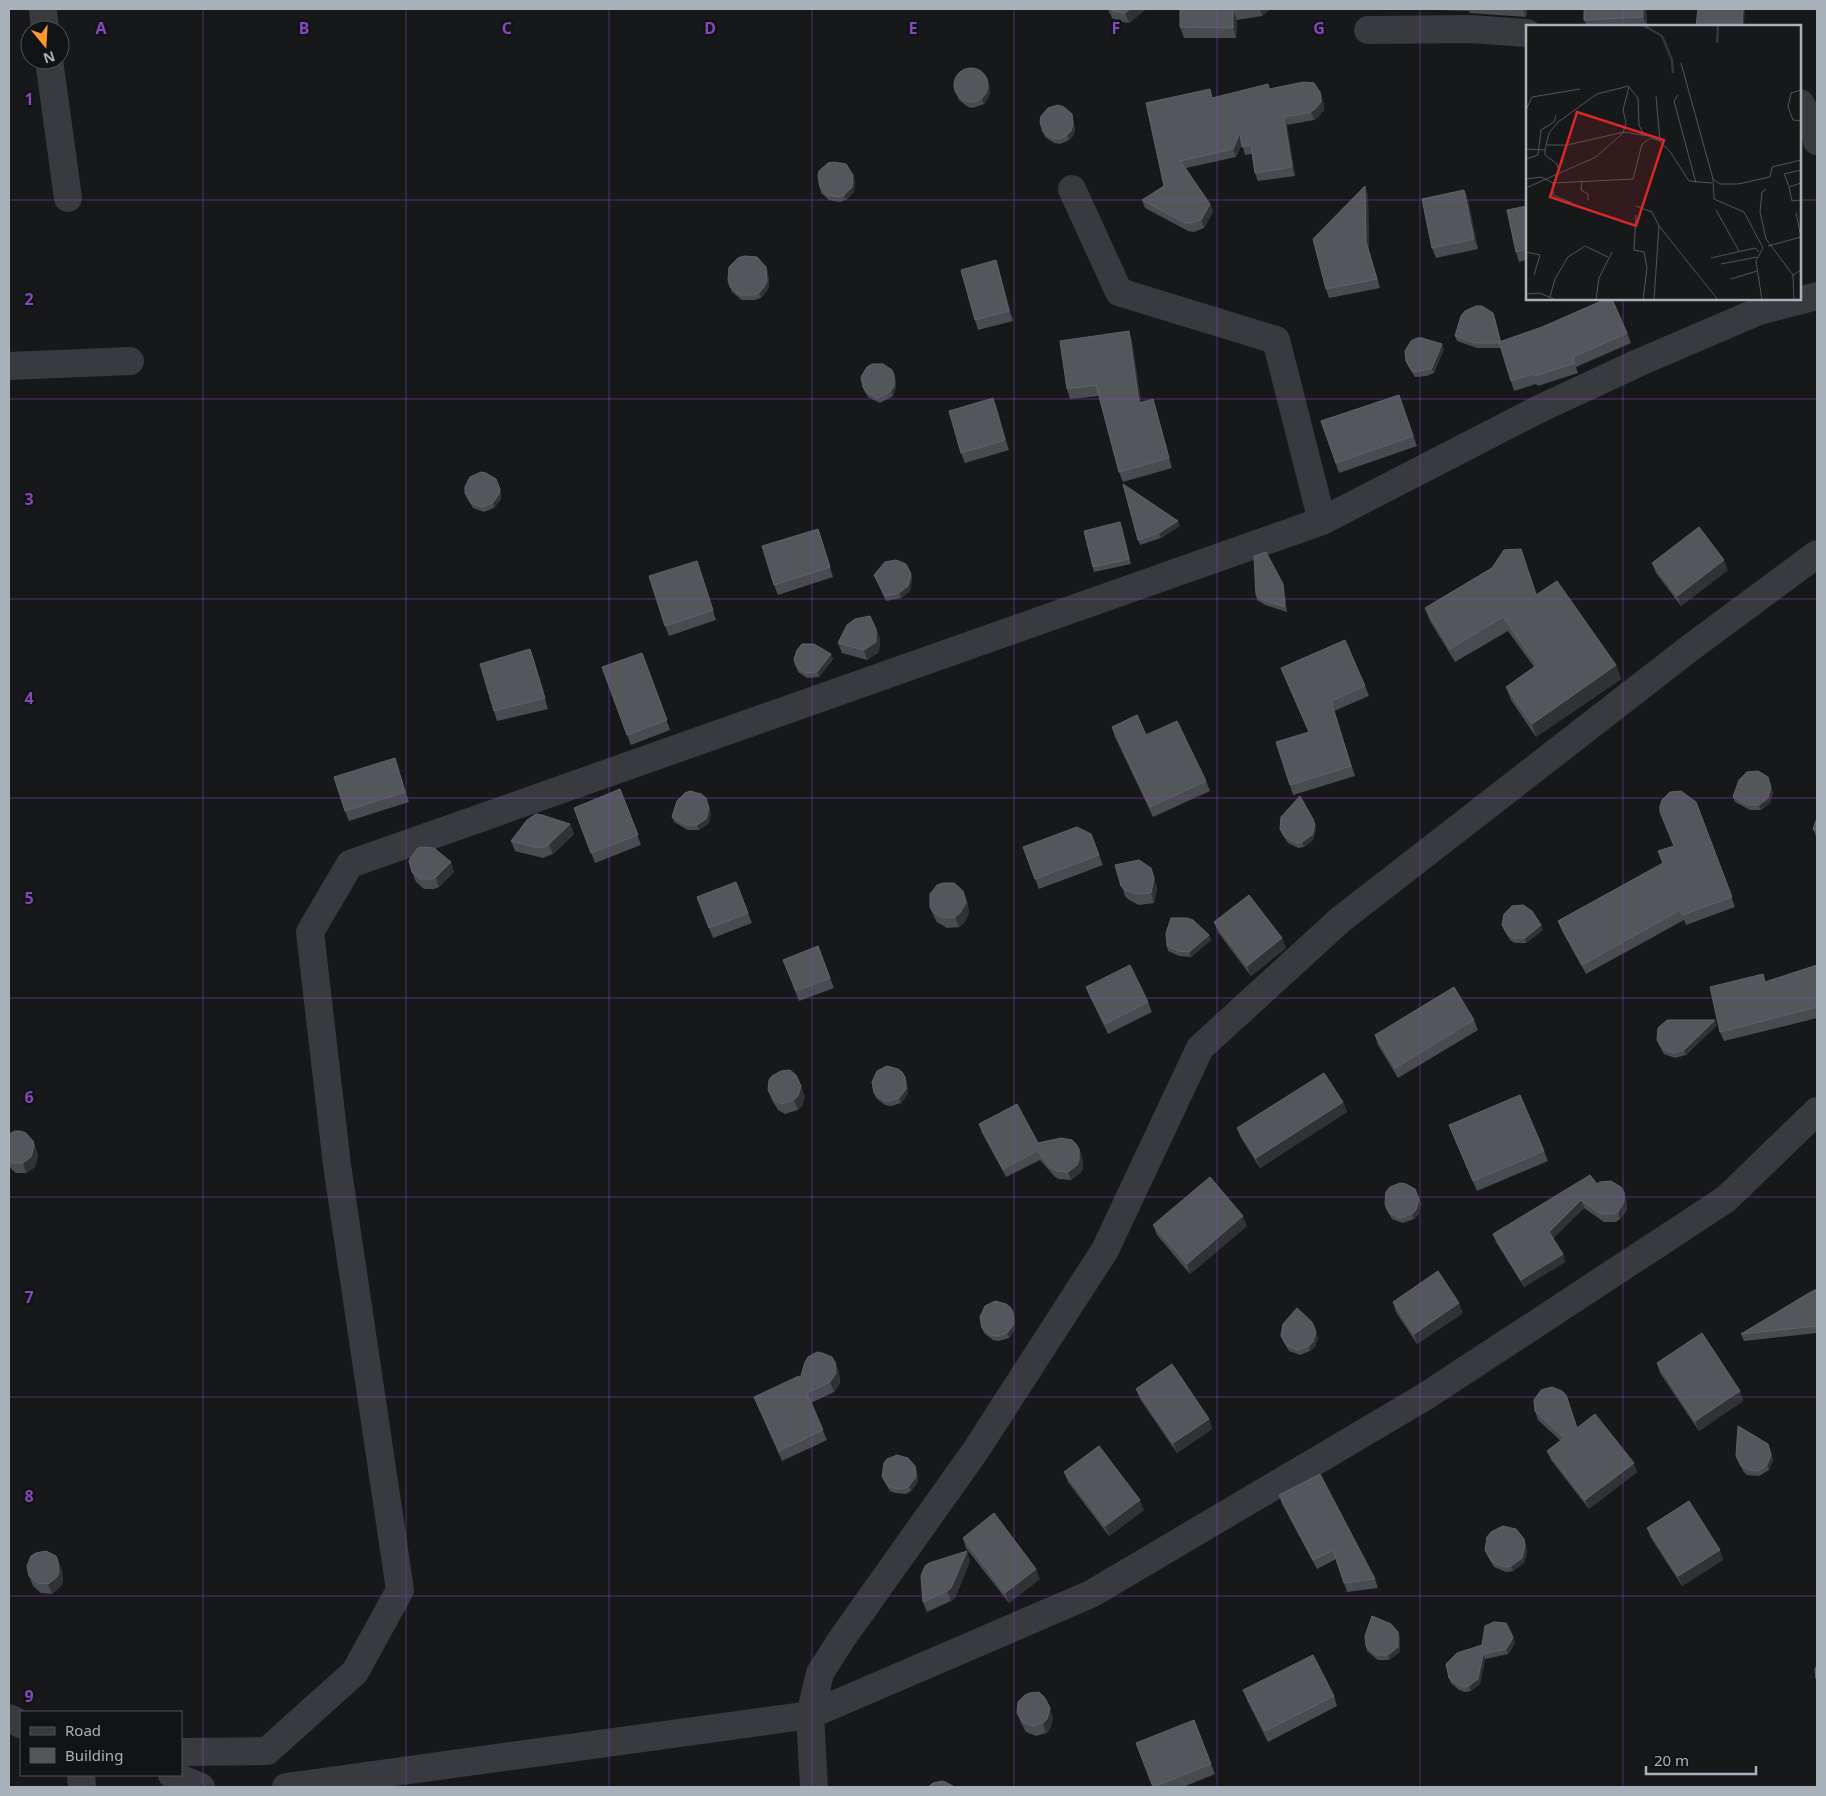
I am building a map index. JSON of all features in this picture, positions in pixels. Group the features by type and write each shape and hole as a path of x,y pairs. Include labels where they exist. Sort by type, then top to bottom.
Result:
{"street":[{"path":"1368,30 1471,29 1526,33"},
{"path":"50,70 68,198"},
{"path":"1801,105 1810,119 1817,141"},
{"path":"1072,189 1119,292 1276,340 1322,521"},
{"path":"182,1752 267,1752 355,1672 400,1590 337,1165 310,932 350,864 1322,521 1537,410 1638,363 1759,311 1817,296"},
{"path":"9,366 130,361"},
{"path":"814,1787 810,1715 820,1673 841,1640 976,1450 1104,1250 1200,1048 1340,920 1690,648 1814,564"},
{"path":"286,1787 810,1715 1091,1594 1426,1396 1726,1199 1817,1111"},
{"path":"396,1771 428,1787"},
{"path":"174,1776 201,1787"}],"building":[{"path":"1110,9 1130,9 1125,13"},
{"path":"1180,9 1242,9 1233,10 1233,28 1180,27"},
{"path":"1584,9 1643,9 1643,17 1584,20"},
{"path":"1698,9 1743,9 1742,25 1696,25"},
{"path":"971,68 983,73 988,85 983,97 971,102 959,97 954,85 959,73"},
{"path":"1304,82 1314,83 1320,92 1321,102 1311,112 1284,117 1292,167 1255,173 1251,145 1242,147 1240,133 1233,149 1180,161 1210,204 1201,220 1185,223 1142,200 1164,186 1146,103 1210,89 1212,98 1268,84 1269,89"},
{"path":"1058,105 1064,107 1072,114 1073,125 1067,135 1058,139 1052,138 1043,132 1040,122 1041,116 1048,108"},
{"path":"828,163 846,164 853,175 852,187 839,197 827,195 820,187 818,176 819,171"},
{"path":"1365,186 1366,242 1377,279 1326,289 1313,239"},
{"path":"1464,190 1474,239 1432,248 1422,199"},
{"path":"1526,206 1526,249 1516,252 1507,210"},
{"path":"744,256 757,257 766,267 767,281 759,293 753,295 740,295 730,287 728,280 729,267 738,258"},
{"path":"996,260 1009,311 975,320 961,270"},
{"path":"1604,300 1612,300 1627,333 1573,357 1575,363 1535,376 1532,374 1511,381 1499,342 1542,327"},
{"path":"1476,306 1482,306 1493,313 1499,343 1475,343 1455,336 1461,316 1465,311"},
{"path":"1129,331 1139,403 1153,399 1169,458 1119,472 1096,385 1067,389 1060,341"},
{"path":"1417,338 1442,344 1432,368 1413,372 1406,361 1405,351 1411,341"},
{"path":"872,364 883,364 892,370 894,375 894,386 891,391 878,398 866,392 861,377 867,367"},
{"path":"1399,395 1413,436 1336,463 1321,421"},
{"path":"993,398 1005,440 961,453 949,411"},
{"path":"481,472 496,479 500,489 493,503 482,507 471,503 465,493 465,487 470,477"},
{"path":"1123,484 1178,521 1159,533 1138,540"},
{"path":"1120,522 1129,559 1093,567 1084,531"},
{"path":"1699,527 1724,560 1677,596 1652,563"},
{"path":"818,529 830,567 774,585 762,546"},
{"path":"1521,549 1536,595 1557,581 1616,665 1532,724 1506,687 1537,665 1503,617 1450,649 1425,608 1492,568 1504,550"},
{"path":"1266,552 1283,584 1285,607 1263,600 1256,595 1254,556"},
{"path":"896,560 906,564 911,574 908,586 899,593 885,596 874,575 885,562"},
{"path":"697,561 713,610 665,626 649,576"},
{"path":"870,616 876,629 876,642 864,650 838,643 847,625 855,619"},
{"path":"1345,640 1365,686 1331,701 1351,766 1290,785 1276,742 1309,732 1281,668"},
{"path":"802,644 814,644 831,654 817,672 805,673 796,666 794,659 797,650"},
{"path":"530,649 545,698 494,711 480,664"},
{"path":"642,653 667,720 627,735 602,667"},
{"path":"1137,715 1146,735 1177,721 1206,781 1150,807 1112,727"},
{"path":"395,758 405,792 345,811 334,777"},
{"path":"1758,771 1768,777 1771,787 1768,798 1759,805 1748,805 1733,797 1739,780 1747,772"},
{"path":"620,789 638,835 591,853 574,808"},
{"path":"690,791 701,794 706,798 709,808 706,819 697,825 686,825 672,817 677,801"},
{"path":"1681,791 1696,802 1732,897 1682,915 1680,910 1582,965 1558,921 1663,863 1658,851 1674,846 1660,812 1660,806 1662,800 1670,792"},
{"path":"1300,796 1315,825 1312,835 1297,843 1286,838 1280,829 1281,817"},
{"path":"536,814 570,824 544,847 539,848 511,841 527,820"},
{"path":"1817,818 1817,831 1813,829"},
{"path":"1077,827 1091,834 1099,855 1035,879 1023,847"},
{"path":"418,848 434,848 451,862 436,877 431,879 420,879 412,872 409,861"},
{"path":"1139,860 1151,868 1154,878 1151,893 1136,894 1125,890 1121,886 1115,865"},
{"path":"736,882 748,913 709,928 697,897"},
{"path":"954,883 963,891 966,903 955,917 943,918 933,912 930,907 930,894 937,885"},
{"path":"1249,895 1282,938 1247,966 1214,922"},
{"path":"1523,905 1532,911 1541,925 1525,938 1513,938 1508,935 1502,925 1504,914 1512,906"},
{"path":"1171,918 1193,920 1209,935 1189,952 1178,951 1167,946 1166,933"},
{"path":"818,946 830,978 796,991 783,960"},
{"path":"1130,965 1148,1002 1105,1024 1086,987"},
{"path":"1817,965 1817,1007 1720,1032 1710,987 1763,974 1765,982"},
{"path":"1454,987 1474,1020 1395,1068 1375,1035"},
{"path":"1667,1020 1715,1020 1684,1050 1674,1053 1663,1049 1657,1040 1658,1028"},
{"path":"887,1066 902,1072 905,1077 906,1089 899,1098 889,1101 883,1100 874,1093 872,1082 877,1071"},
{"path":"790,1070 796,1075 801,1086 798,1096 794,1100 781,1104 774,1100 768,1090 769,1080 781,1071"},
{"path":"1324,1073 1343,1102 1256,1158 1237,1128"},
{"path":"1520,1095 1544,1151 1473,1181 1449,1125"},
{"path":"1017,1104 1038,1143 1061,1138 1072,1140 1076,1144 1079,1149 1077,1165 1068,1172 1056,1171 1051,1168 1037,1151 1003,1169 979,1124"},
{"path":"15,1131 26,1133 33,1141 34,1146 31,1157 23,1163 12,1163 9,1160 9,1134"},
{"path":"1590,1175 1597,1184 1611,1181 1621,1187 1624,1192 1624,1202 1618,1212 1601,1214 1581,1200 1549,1232 1563,1254 1521,1280 1493,1234"},
{"path":"1210,1177 1243,1216 1187,1264 1153,1225"},
{"path":"1400,1183 1415,1189 1419,1199 1416,1210 1412,1214 1401,1218 1390,1214 1385,1204 1386,1192 1390,1187"},
{"path":"1438,1271 1459,1303 1414,1334 1393,1302"},
{"path":"1817,1289 1817,1326 1741,1334 1809,1293"},
{"path":"995,1301 1010,1307 1013,1312 1014,1324 1007,1333 997,1336 991,1335 982,1328 980,1317 985,1306"},
{"path":"1297,1308 1312,1322 1316,1332 1313,1342 1309,1346 1298,1350 1287,1346 1281,1336 1283,1324"},
{"path":"1702,1333 1740,1391 1695,1421 1657,1363"},
{"path":"817,1352 832,1357 835,1362 836,1373 830,1382 807,1393 823,1430 779,1451 754,1397 799,1376 800,1379 808,1357"},
{"path":"1172,1364 1209,1419 1173,1443 1136,1389"},
{"path":"1552,1387 1566,1395 1577,1428 1595,1414 1634,1463 1585,1500 1547,1451 1564,1438 1535,1411 1534,1400 1541,1390"},
{"path":"1738,1426 1768,1444 1771,1455 1767,1465 1757,1471 1741,1466 1736,1456"},
{"path":"1099,1446 1140,1500 1105,1526 1064,1472"},
{"path":"897,1455 908,1458 915,1466 916,1477 904,1489 888,1486 882,1476 884,1463 887,1459"},
{"path":"1320,1474 1375,1579 1344,1583 1333,1550 1313,1560 1279,1495"},
{"path":"1689,1501 1720,1550 1678,1576 1647,1528"},
{"path":"994,1513 1036,1569 1005,1593 963,1538"},
{"path":"1503,1526 1516,1529 1524,1539 1525,1546 1522,1558 1511,1566 1504,1567 1492,1562 1485,1550 1487,1537 1491,1532"},
{"path":"46,1551 56,1556 59,1572 57,1577 48,1584 38,1583 29,1576 27,1566 31,1556"},
{"path":"967,1551 951,1588 923,1602 921,1576 925,1566"},
{"path":"1372,1616 1391,1624 1398,1632 1398,1647 1388,1655 1376,1655 1366,1646 1365,1636"},
{"path":"1494,1622 1506,1623 1513,1637 1510,1643 1506,1649 1483,1654 1478,1679 1469,1686 1463,1687 1458,1685 1449,1678 1446,1664 1457,1653 1482,1645 1485,1626"},
{"path":"1313,1655 1334,1696 1265,1731 1243,1690"},
{"path":"1817,1665 1817,1680 1815,1669"},
{"path":"1039,1692 1045,1698 1050,1708 1047,1719 1043,1723 1032,1726 1023,1722 1017,1713 1018,1702 1025,1695"},
{"path":"1194,1720 1211,1764 1153,1787 1136,1743"},
{"path":"943,1781 953,1787 928,1787 933,1783"}]}
